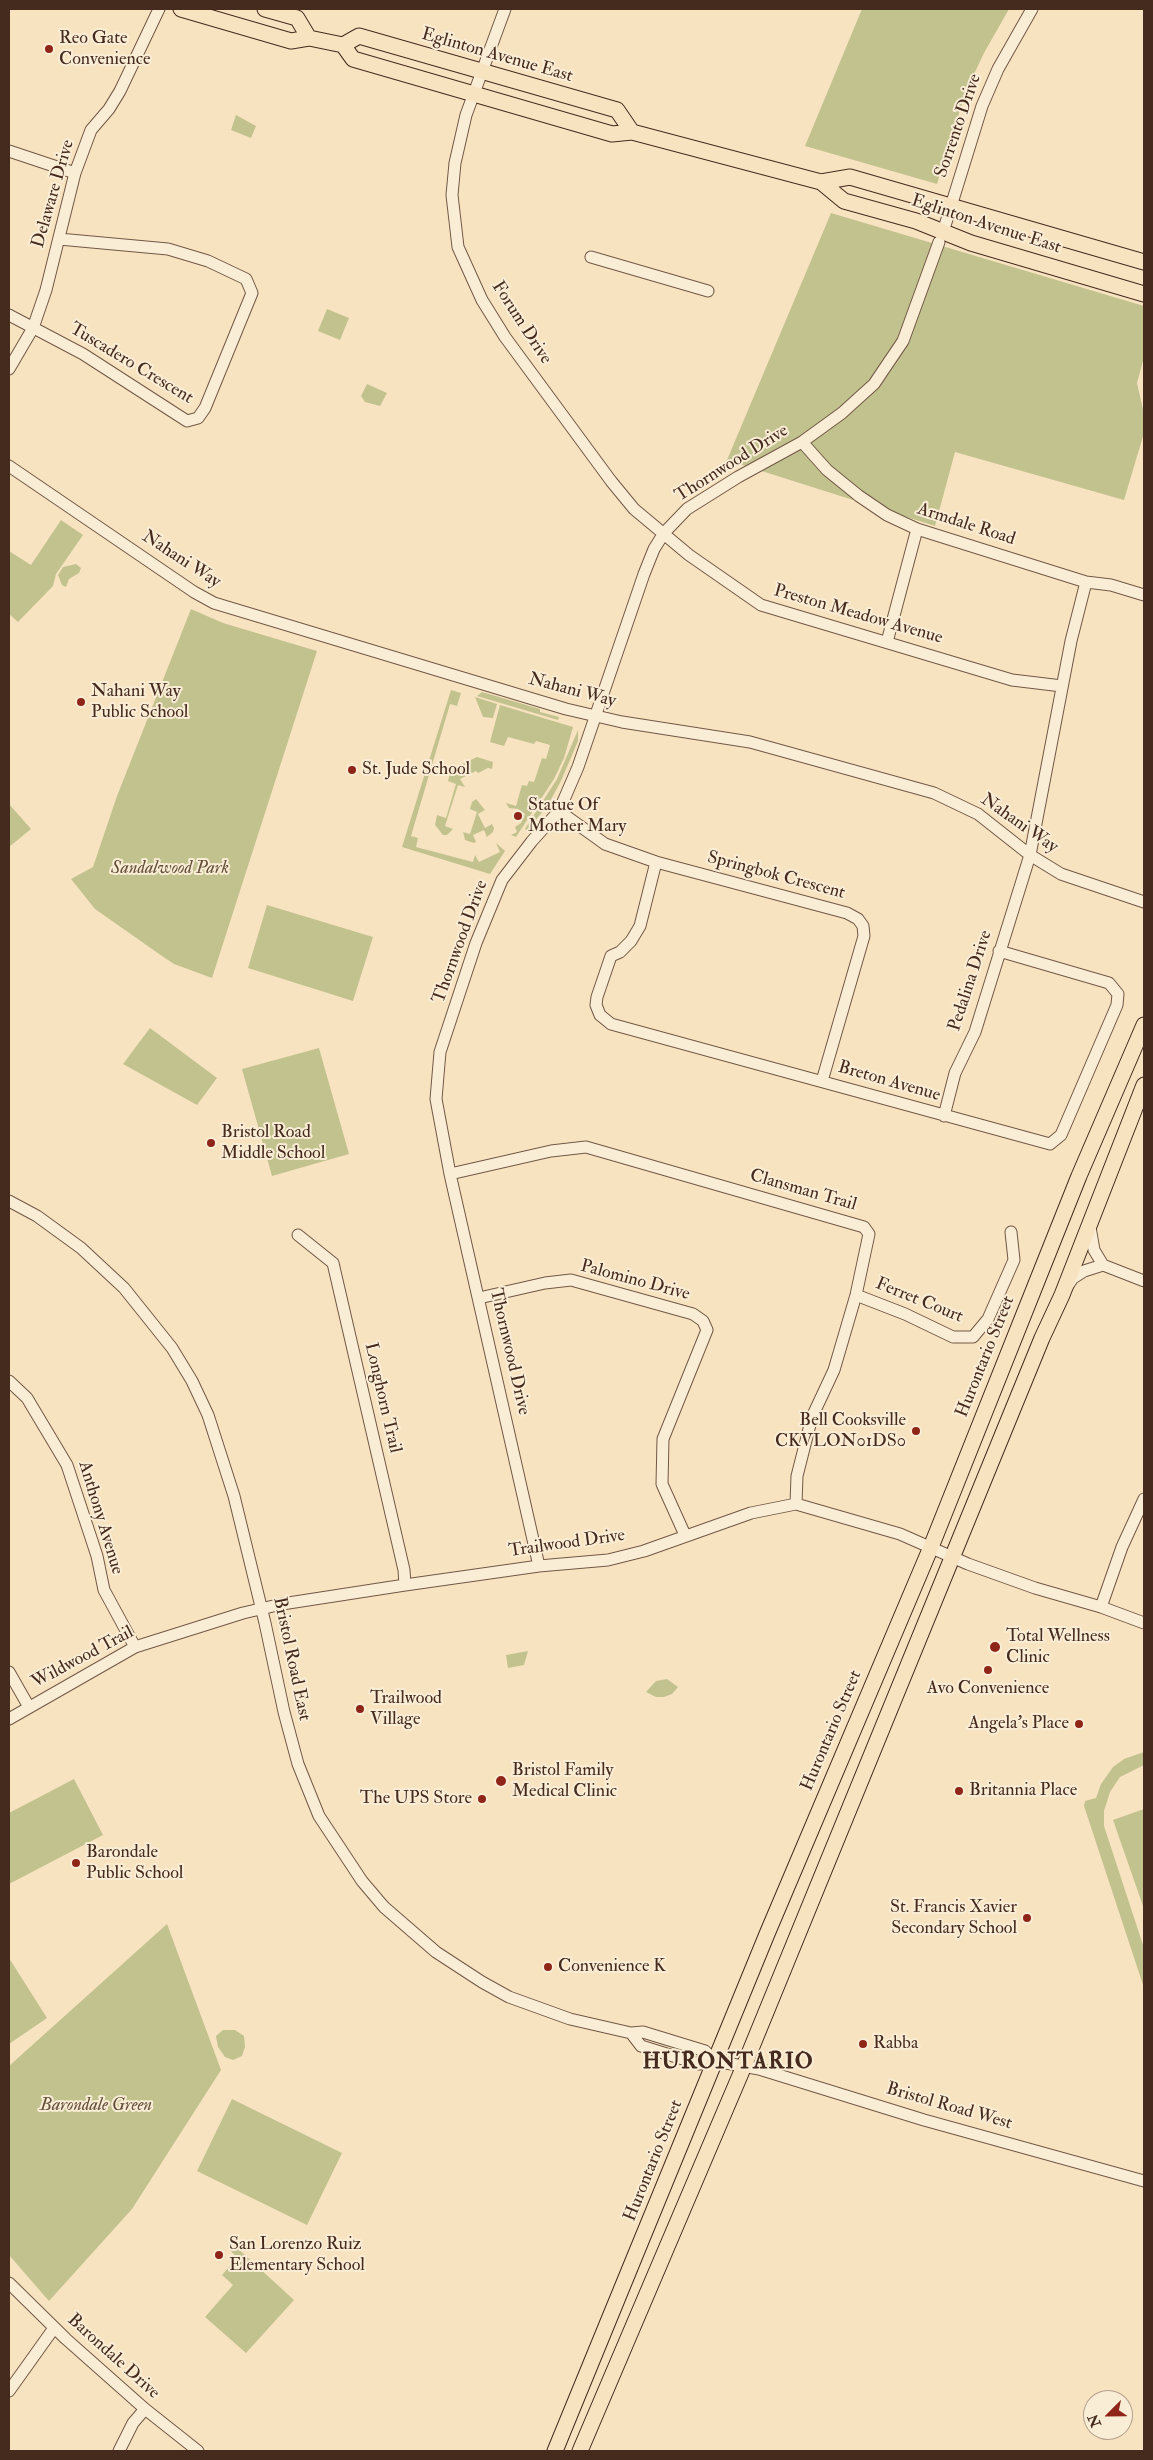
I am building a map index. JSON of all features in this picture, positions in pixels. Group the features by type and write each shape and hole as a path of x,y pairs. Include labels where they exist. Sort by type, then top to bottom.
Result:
{"main road":[{"name":"Eglinton Avenue East","path":"181,9 291,41 309,38 343,45 359,36 617,110 632,132"},
{"path":"264,9 298,18 309,38"},
{"name":"Eglinton Avenue East","path":"343,45 352,58 612,134 632,132 821,182 850,178 1144,262"},
{"name":"Eglinton Avenue East","path":"821,182 844,200 916,221 941,237 972,243 1144,294"},
{"name":"Hurontario Street","path":"554,2451 767,1934 931,1547 1068,1203 1144,1025"},
{"path":"580,2451 744,2066 1042,1338 1062,1295 1144,1084"}],"street":[{"name":"Delaware Drive","path":"9,370 33,328 46,290 75,172 91,130 109,109 120,91 159,9"},
{"name":"Forum Drive","path":"505,9 464,124 453,173 452,195 458,247 482,300 505,337 611,482 634,509 664,533"},
{"name":"Sorrento Drive","path":"941,237 982,106 998,69 1032,9"},
{"path":"9,150 75,172"},
{"name":"Thornwood Drive","path":"539,1566 450,1174 436,1099 440,1052 476,943 502,880 532,841 559,811 578,767 654,549 664,533 687,509 738,477 802,442 842,413 874,384 903,341 941,237"},
{"name":"Tuscadero Crescent","path":"33,328 83,354 187,421 198,418 206,408 252,293 246,278 208,261 168,249 59,239"},
{"path":"591,257 708,291"},
{"path":"9,315 33,328"},
{"name":"Armdale Road","path":"802,442 827,470 859,496 887,515 918,530 1086,582 1111,585 1144,595"},
{"name":"Nahani Way","path":"9,466 194,592 214,603 566,709 596,716 750,742 934,793 978,814 1030,855 1060,874 1144,902"},
{"path":"887,642 918,530"},
{"name":"Preston Meadow Avenue","path":"664,533 716,576 760,605 1012,680 1062,686"},
{"name":"Pedalina Drive","path":"944,1116 955,1073 975,1032 998,951 1030,855 1062,686 1086,582"},
{"name":"Springbok Crescent","path":"559,811 605,844 656,862 847,913 858,919 863,926 864,936 822,1081"},
{"name":"Breton Avenue","path":"656,862 640,926 620,952 611,956 607,962 597,996 596,1005 600,1015 611,1024 1044,1144 1055,1142 1061,1135 1118,1002 1117,991 1109,983 998,951"},
{"name":"Clansman Trail","path":"450,1174 551,1151 586,1148 864,1227 869,1234 856,1295 834,1370 812,1417 797,1476 796,1504"},
{"name":"Bristol Road East","path":"9,1201 37,1216 81,1248 124,1288 172,1348 196,1389 220,1448 234,1496 262,1609 289,1734 307,1790 319,1816 362,1881 384,1907 436,1952 509,1997 570,2019 631,2033 641,2046 699,2064 715,2061"},
{"path":"1090,1225 1090,1240 1103,1265 1144,1282"},
{"name":"Ferret Court","path":"856,1295 905,1314 953,1337 973,1337 988,1319 1014,1260 1011,1232"},
{"name":"Longhorn Trail","path":"298,1235 333,1263 404,1570 405,1585"},
{"path":"1062,1295 1073,1278 1084,1271 1103,1265"},
{"name":"Palomino Drive","path":"479,1298 571,1280 692,1314 703,1321 707,1330 663,1440 662,1484 685,1535"},
{"name":"Anthony Avenue","path":"9,1381 27,1398 67,1465 97,1556 104,1590 135,1647"},
{"path":"1101,1607 1122,1547 1144,1499"},
{"name":"Trailwood Drive","path":"262,1609 405,1585 539,1566 608,1560 644,1551 751,1512 796,1504 891,1531 952,1557 1035,1588 1101,1607 1144,1624"},
{"name":"Wildwood Trail","path":"9,1719 135,1647 262,1609"},
{"path":"9,1672 29,1707"},
{"name":"Bristol Road West","path":"715,2061 744,2066 924,2120 1144,2181"},
{"name":"Barondale Drive","path":"9,2283 54,2328 145,2409 198,2451"},
{"path":"9,2391 54,2328"},
{"path":"119,2451 133,2423 145,2409"}],"green space":[{"path":"862,9 1009,9 984,53 966,91 937,184 805,146"},
{"path":"236,115 256,126 251,138 231,130"},
{"path":"831,213 1144,306 1144,357 1137,383 1144,414 1144,433 1124,500 955,452 935,526 727,460"},
{"path":"327,309 349,318 340,340 318,331"},
{"path":"367,384 387,393 380,406 365,402 361,396"},
{"path":"61,520 83,535 56,574 53,586 18,622 9,614 9,551 31,565"},
{"path":"76,564 81,568 79,573 69,579 66,587 62,585 58,575 63,567"},
{"name":"Sandalwood Park","path":"191,609 223,623 317,651 212,978 174,964 95,909 71,879 93,867 117,796"},
{"path":"451,690 461,693 457,706 450,704 411,836 418,838 416,847 473,862 475,855 479,862 500,852 496,843 505,851 490,874 402,847"},
{"path":"482,692 540,709 540,712 559,717 558,720 477,696"},
{"path":"475,697 497,704 493,718 483,717"},
{"path":"500,705 573,727 564,758 554,779 516,837 511,835 517,832 515,827 521,823 525,814 518,809 509,808 506,803 516,806 522,785 527,786 529,781 534,782 542,758 546,759 550,745 536,741 534,744 508,737 504,746 490,742"},
{"path":"578,730 578,741 561,781 548,805 527,831 525,829 557,779"},
{"path":"477,757 493,762 492,769 488,768 478,773 476,771 460,779 465,787 458,785 445,826 453,829 447,835 443,835 435,825 437,815 446,818 456,784 448,781 450,773 454,768"},
{"path":"476,799 485,810 478,814 485,828 492,824 494,828 493,832 487,837 484,830 473,835 476,842 474,843 465,840 463,832 470,834 477,812 470,809 472,802"},
{"path":"9,804 31,829 9,847"},
{"path":"267,905 373,937 353,1001 248,968"},
{"path":"150,1028 217,1078 197,1105 123,1064"},
{"path":"319,1048 349,1154 272,1176 242,1069"},
{"path":"528,1651 524,1665 508,1668 506,1655"},
{"path":"667,1679 678,1687 672,1694 656,1697 646,1692 656,1681"},
{"path":"1144,1752 1144,1765 1120,1777 1110,1792 1104,1811 1104,1826 1144,1948 1144,1988 1084,1806 1085,1801 1096,1798 1101,1784 1113,1767 1124,1759"},
{"path":"74,1779 103,1835 9,1884 9,1813"},
{"path":"1144,1809 1144,1909 1113,1820"},
{"name":"Barondale Green","path":"167,1924 221,2070 132,2209 49,2301 9,2255 9,2066"},
{"path":"9,1958 47,2018 9,2044"},
{"path":"223,2030 235,2030 244,2036 245,2047 242,2056 233,2060 225,2057 218,2047 216,2036"},
{"path":"232,2099 342,2153 307,2225 197,2171"},
{"path":"235,2246 294,2300 246,2353 205,2317 233,2285 222,2275 237,2258 231,2251"}],"place":[{"name":"Reo Gate Convenience","path":"49,49"},
{"name":"Nahani Way Public School","path":"81,702"},
{"name":"St. Jude School","path":"352,770"},
{"name":"Statue Of Mother Mary","path":"518,816"},
{"name":"Bristol Road Middle School","path":"211,1143"},
{"name":"Bell Cooksville CKVLON01DS0","path":"916,1431"},
{"name":"Total Wellness Clinic","path":"995,1647"},
{"name":"Avo Convenience","path":"988,1670"},
{"name":"Trailwood Village","path":"360,1709"},
{"name":"Angela's Place","path":"1079,1724"},
{"name":"Bristol Family Medical Clinic","path":"501,1781"},
{"name":"Britannia Place","path":"959,1791"},
{"name":"The UPS Store","path":"482,1799"},
{"name":"Barondale Public School","path":"76,1863"},
{"name":"St. Francis Xavier Secondary School","path":"1027,1918"},
{"name":"Convenience K","path":"548,1967"},
{"name":"Rabba","path":"863,2044"},
{"name":"San Lorenzo Ruiz Elementary School","path":"219,2255"}],"district":[{"name":"HURONTARIO","path":"728,2063"}]}
